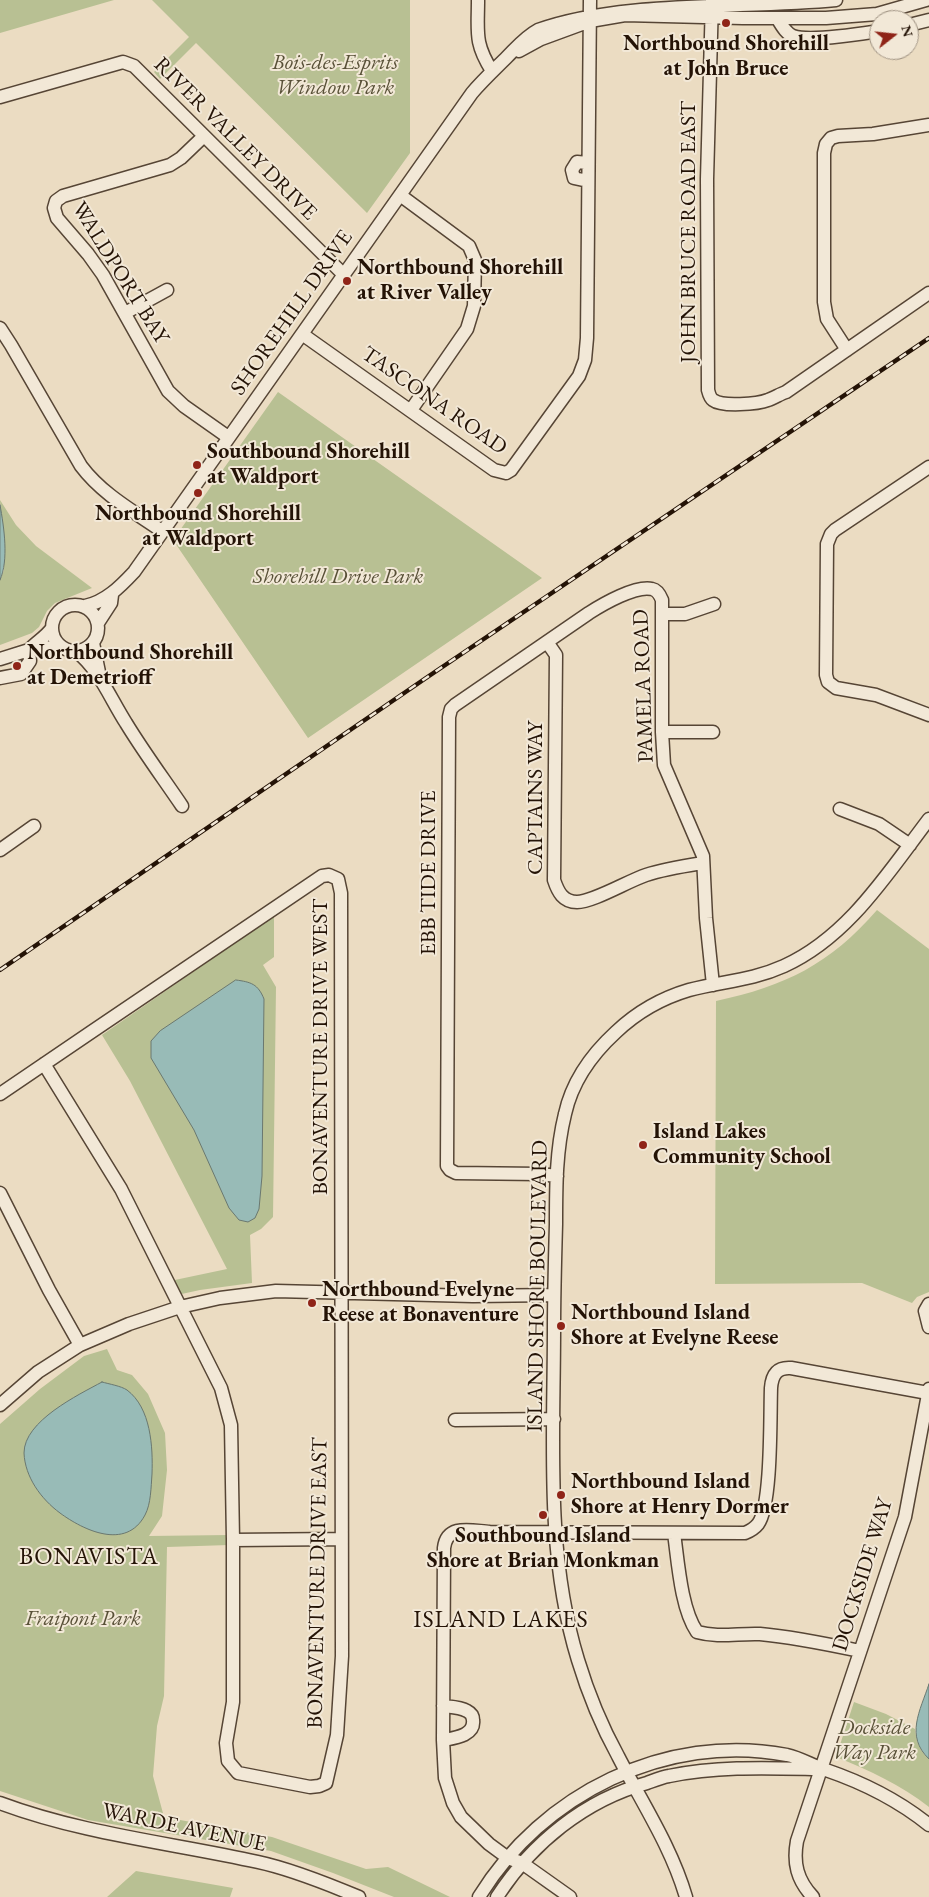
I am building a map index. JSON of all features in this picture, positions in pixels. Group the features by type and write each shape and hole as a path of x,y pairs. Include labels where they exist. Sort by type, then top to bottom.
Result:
{"street":[{"path":"478,0 478,43 482,56 492,71"},
{"name":"JOHN BRUCE ROAD EAST","path":"712,0 707,180 708,390 714,401 751,404 768,400 786,392 847,350"},
{"name":"SHOREHILL DRIVE","path":"29,650 35,642 48,633 52,628 55,616 64,607 72,604 91,605 112,594 134,572 472,93 524,39 538,29 590,4 645,1 836,0"},
{"name":"SHOREHILL DRIVE","path":"508,57 541,40 590,21 625,15 826,18 877,14 926,0"},
{"name":"TASCONA ROAD","path":"302,334 494,470 506,473 518,463 579,376 585,360 587,338 590,4"},
{"path":"777,18 783,28 791,35 800,37 869,33"},
{"name":"RIVER VALLEY DRIVE","path":"0,97 123,62 134,66 344,275"},
{"path":"929,125 873,134 838,136 831,138 826,144 824,153 824,302 827,319 847,350 929,294"},
{"name":"WALDPORT BAY","path":"204,136 181,158 170,164 62,196 56,201 54,208 57,218 88,254 125,313 168,391 177,400 228,437"},
{"path":"400,195 469,246 475,260 474,306 467,329 411,410"},
{"path":"125,313 167,290"},
{"path":"0,328 81,466 103,490 162,531"},
{"path":"929,466 835,530 829,537 827,544 826,675 828,682 836,688 876,695 929,715"},
{"name":"EBB TIDE DRIVE","path":"556,1176 540,1174 456,1173 447,1166 448,717 455,705 595,609 613,599 640,589 651,588 655,590"},
{"name":"PAMELA ROAD","path":"655,590 662,600 663,614 662,732 664,764 700,849 703,863 706,918 713,985"},
{"name":"SHOREHILL DRIVE","path":"93,643 98,634 98,623 111,603 112,594"},
{"path":"663,614 685,614 714,604"},
{"path":"85,606 93,613 98,623"},
{"path":"52,628 53,636 60,646"},
{"name":"CAPTAINS WAY","path":"547,642 556,656 554,880 562,896 571,901 584,901 647,875 703,863"},
{"path":"100,677 76,651 87,648 93,643 100,677 112,701 182,806"},
{"name":"SHOREHILL DRIVE","path":"0,659 29,650 60,646 76,651"},
{"path":"0,678 21,674 30,661 29,650"},
{"path":"662,732 713,732"},
{"path":"840,809 879,824 910,845"},
{"name":"ISLAND SHORE BOULEVARD","path":"686,1897 675,1864 604,1729 577,1657 563,1599 554,1532 554,1295 556,1176 565,1110 580,1075 597,1050 619,1028 658,1001 687,991 762,975 785,966 811,951 854,915 929,819"},
{"path":"0,850 34,826"},
{"name":"BONAVENTURE DRIVE WEST","path":"0,1094 322,876 329,875 338,879 341,893 341,1292"},
{"name":"BONAVENTURE DRIVE EAST","path":"44,1064 121,1189 220,1388 231,1425 234,1540 233,1702 226,1743 228,1761 238,1773 310,1787 326,1783 337,1735 342,1656 340,1539 341,1292"},
{"path":"0,1193 49,1290 80,1345"},
{"path":"0,1405 38,1372 80,1345 129,1324 180,1307 220,1298 276,1291 474,1296 554,1295"},
{"path":"929,1304 925,1311 929,1327"},
{"path":"570,1897 522,1863 508,1858 473,1830 457,1810 448,1790 445,1778 443,1740 445,1540 450,1534 459,1530 745,1533 753,1530 762,1517 769,1473 770,1388 775,1373 780,1369 791,1368 929,1391"},
{"name":"DOCKSIDE WAY","path":"813,1897 801,1882 796,1868 795,1854 797,1841 905,1517 929,1391"},
{"path":"455,1420 554,1419"},
{"path":"674,1533 682,1587 691,1624 697,1632 708,1635 758,1634 795,1638 860,1651"},
{"path":"234,1540 340,1539"},
{"path":"443,1706 465,1710 470,1713 473,1723 472,1728 467,1733 443,1740"},
{"path":"478,1897 508,1858 530,1833 549,1816 575,1798 626,1771 671,1758 713,1752 741,1751 757,1751 789,1756 870,1787 901,1804 929,1825"},
{"path":"497,1897 522,1863 561,1825 592,1805 634,1785 667,1776 709,1770 764,1768 822,1769"},
{"name":"WARDE AVENUE","path":"0,1803 87,1828 260,1862 335,1886 358,1897"}],"green space":[{"path":"0,0 114,0 0,33"},
{"name":"Bois-des-Esprits Window Park","path":"152,0 410,0 410,153 367,213 196,43 160,79 154,72 189,37"},
{"name":"Shorehill Drive Park","path":"278,392 542,578 308,738 173,540"},
{"path":"0,500 16,525 36,546 92,588 55,603 47,611 39,627 32,633 0,645 0,580 4,570"},
{"path":"877,910 929,949 929,1292 917,1297 912,1303 862,1283 715,1284 716,1001 764,988 805,970 824,959 842,945"},
{"path":"274,916 274,957 263,965 276,987 273,1217 261,1229 250,1235 252,1283 177,1295 170,1281 227,1269 130,1081 102,1035"},
{"name":"Fraipont Park","path":"107,1349 117,1370 132,1375 148,1394 165,1433 167,1470 162,1516 149,1536 229,1535 229,1545 167,1547 164,1696 157,1726 153,1776 164,1817 272,1837 366,1869 388,1867 450,1897 394,1897 271,1851 88,1820 0,1791 0,1424 40,1389 84,1356"},
{"name":"Dockside Way Park","path":"854,1702 886,1714 915,1729 919,1746 929,1759 929,1807 884,1779 836,1757"},
{"path":"136,1871 233,1888 230,1897 107,1897"}],"water":[{"path":"0,505 5,553 0,580"},
{"path":"236,980 256,987 264,999 262,1176 259,1209 255,1218 248,1222 239,1220 229,1208 194,1130 151,1058 151,1041 160,1031"},
{"path":"102,1382 127,1390 135,1398 146,1417 151,1440 152,1474 147,1511 137,1526 127,1532 116,1535 92,1531 80,1526 46,1501 35,1487 27,1471 24,1453 26,1441 42,1420 54,1410"},
{"path":"929,1684 929,1759 922,1750 916,1732 919,1714"}],"railway":[{"path":"0,970 426,678 929,338"}],"place":[{"name":"Northbound Shorehill at John Bruce","path":"726,23"},
{"name":"Northbound Shorehill at River Valley","path":"347,281"},
{"name":"Southbound Shorehill at Waldport","path":"197,465"},
{"name":"Northbound Shorehill at Waldport","path":"198,493"},
{"name":"Northbound Shorehill at Demetrioff","path":"17,666"},
{"name":"Island Lakes Community School","path":"643,1145"},
{"name":"Northbound Evelyne Reese at Bonaventure","path":"312,1303"},
{"name":"Northbound Island Shore at Evelyne Reese","path":"561,1326"},
{"name":"Northbound Island Shore at Henry Dormer","path":"561,1495"},
{"name":"Southbound Island Shore at Brian Monkman","path":"543,1515"}],"district":[{"name":"BONAVISTA","path":"89,1557"},
{"name":"ISLAND LAKES","path":"501,1620"}]}
